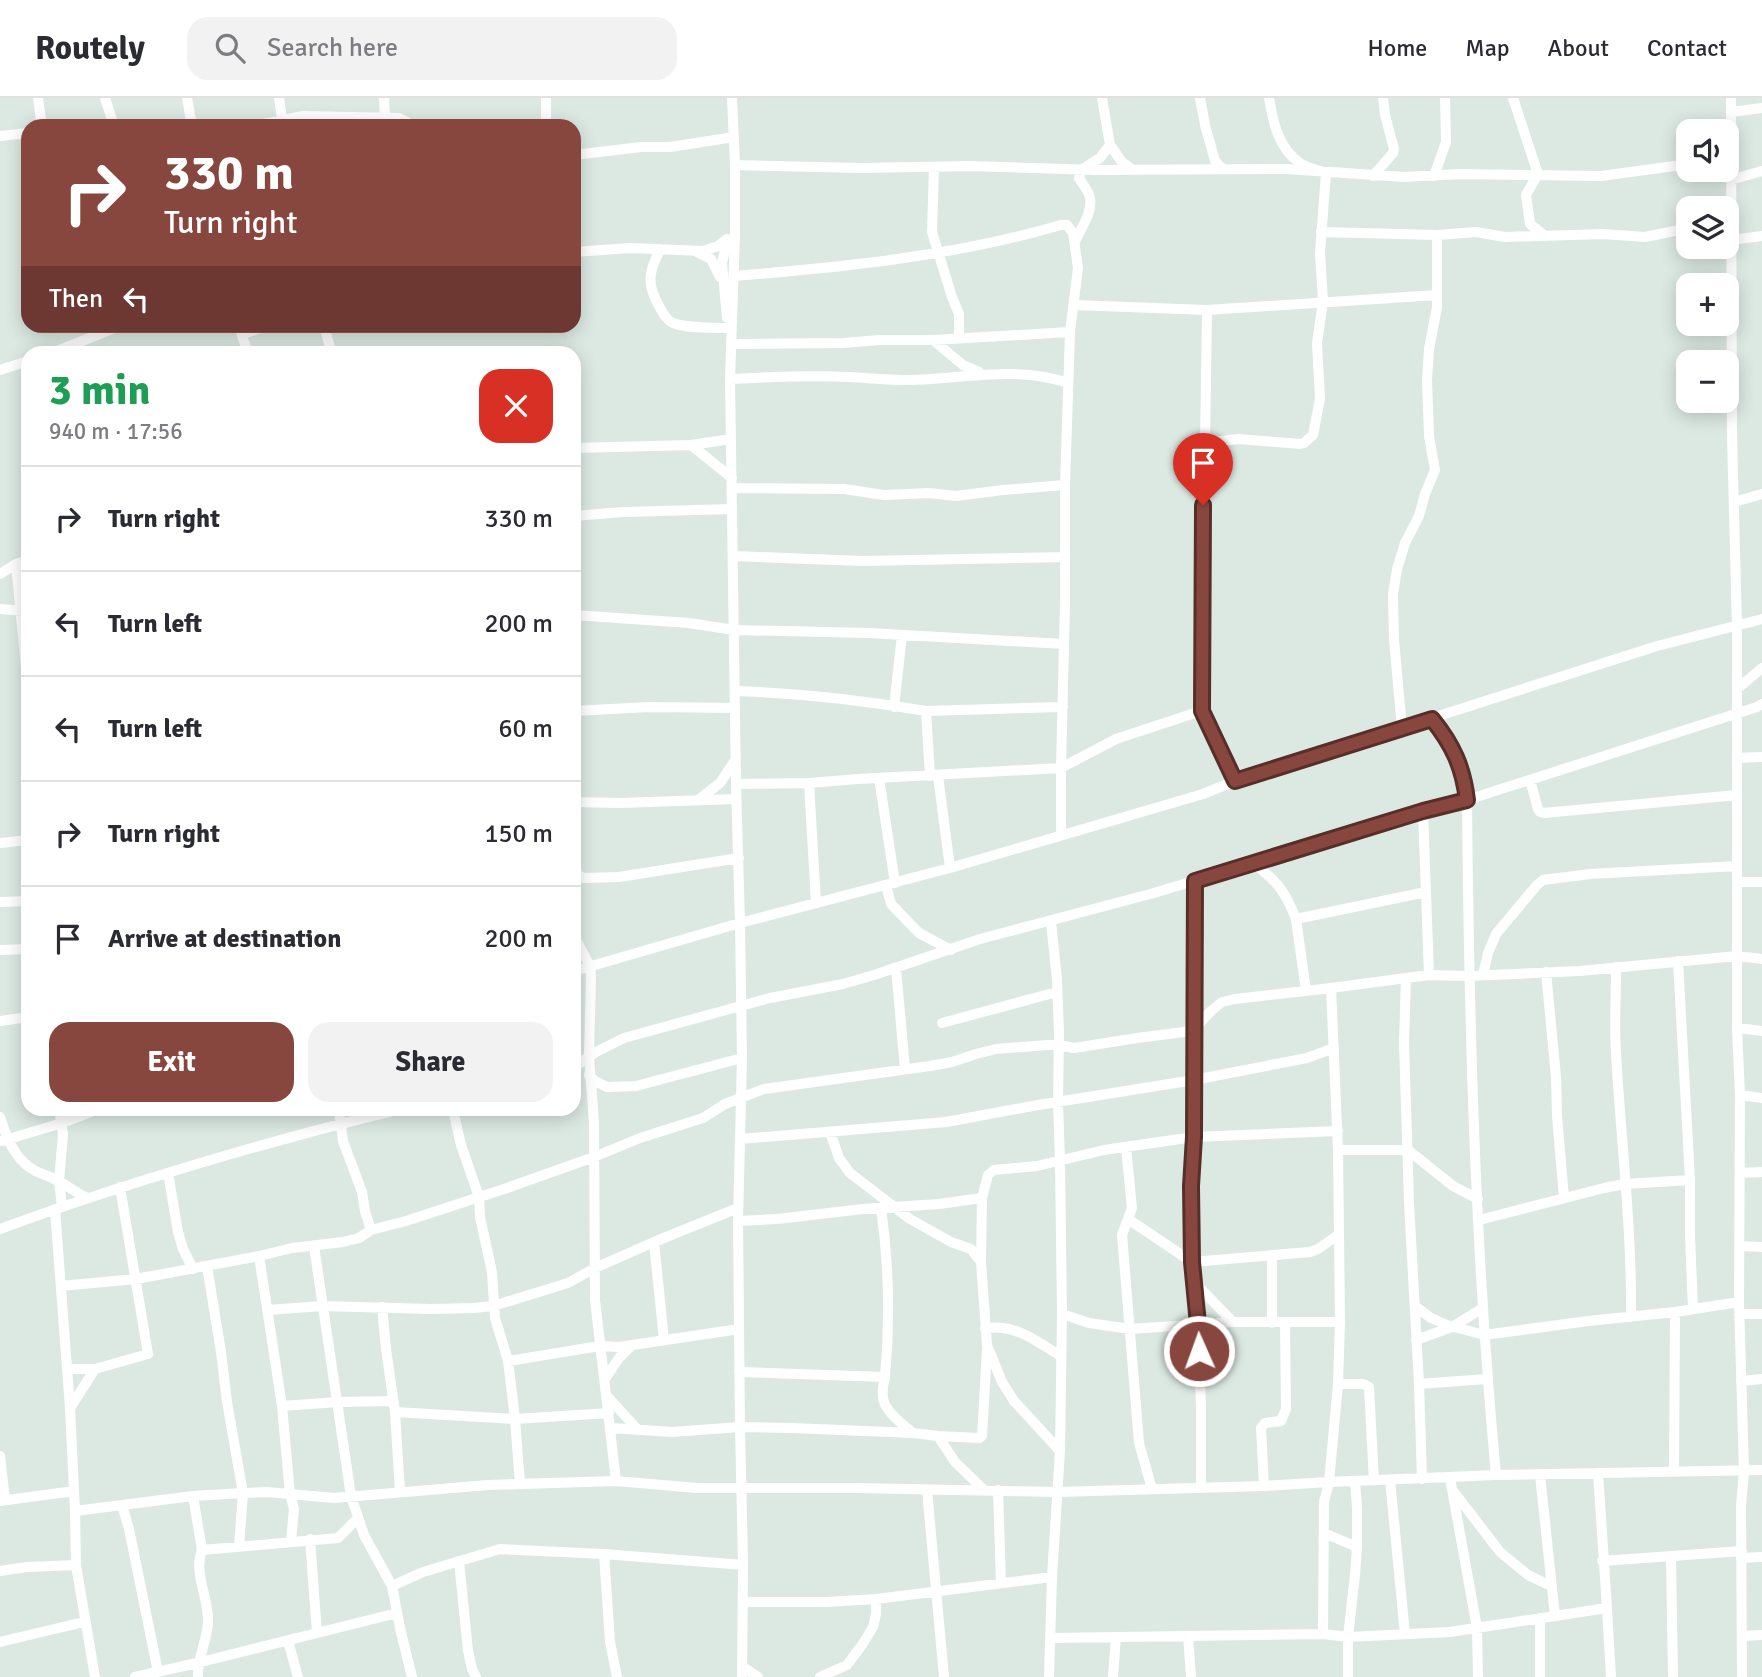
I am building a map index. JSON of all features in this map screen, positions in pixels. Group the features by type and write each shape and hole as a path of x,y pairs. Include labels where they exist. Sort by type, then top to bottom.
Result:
{"street":[{"path":"38,98 41,119"},
{"path":"105,98 112,119"},
{"path":"187,98 191,119"},
{"path":"278,98 282,119"},
{"path":"384,98 385,118"},
{"path":"546,119 547,98"},
{"path":"732,98 735,219 730,379 742,1058 738,1208 742,1672 758,1677"},
{"path":"1102,98 1110,145 1122,162 1133,170"},
{"path":"1200,98 1215,166"},
{"path":"1269,98 1279,138 1287,151 1301,164 1326,173"},
{"path":"1373,176 1394,149 1383,98"},
{"path":"1434,176 1446,142 1445,98"},
{"path":"1513,98 1538,174 1526,195 1530,224 1545,236"},
{"path":"1731,98 1731,119"},
{"path":"1731,112 1762,107"},
{"path":"294,119 303,116 401,119"},
{"path":"0,136 21,134"},
{"path":"581,154 640,147 670,147 734,137"},
{"path":"1074,242 1086,218 1090,201 1079,178 1081,170 1100,158 1110,145"},
{"path":"735,165 861,168 971,166 1081,170 1215,166 1404,177 1460,174 1601,176 1676,166"},
{"path":"934,167 932,232 959,314 959,338"},
{"path":"1739,178 1762,171"},
{"path":"1206,443 1238,439 1291,445 1304,443 1313,435 1320,399 1317,343 1323,301 1320,253 1326,173"},
{"path":"730,337 722,279 723,251 735,219"},
{"path":"734,276 833,268 939,253 1062,225 1067,225 1073,233 1078,268 1070,332 1068,383 1061,835"},
{"path":"1321,232 1437,235 1476,232 1504,237 1603,234 1645,237 1676,231"},
{"path":"1402,728 1393,594 1405,544 1419,516 1435,470 1429,436 1427,380 1429,349 1437,307 1437,235"},
{"path":"1739,239 1762,236"},
{"path":"581,252 630,248 697,252 718,246 727,239"},
{"path":"660,249 650,272 650,284 654,297 669,321 730,337 843,343 1070,332"},
{"path":"697,252 711,259 722,279"},
{"path":"1731,259 1737,626 1739,1308 1744,1471 1741,1506 1742,1677"},
{"path":"1074,305 1207,310 1437,295"},
{"path":"1207,310 1202,711 1235,781"},
{"path":"70,346 102,333"},
{"path":"933,340 962,365 981,373"},
{"path":"0,370 21,363"},
{"path":"730,379 830,376 890,380 981,373 1025,374 1068,383"},
{"path":"581,448 691,445 731,439"},
{"path":"691,445 732,483 836,489 884,495 929,493 956,496 1065,485"},
{"path":"1734,502 1762,494"},
{"path":"581,515 732,509"},
{"path":"733,556 852,561 1065,557"},
{"path":"0,574 21,563"},
{"path":"16,565 21,591"},
{"path":"0,609 21,611"},
{"path":"581,615 689,622 734,630 1065,643"},
{"path":"581,969 740,923 950,868 1203,794 1235,781 1532,685 1657,646 1762,619"},
{"path":"894,707 902,635"},
{"path":"1737,689 1762,668"},
{"path":"735,691 858,700 926,711 1063,707"},
{"path":"581,1062 624,1038 770,998 843,984 980,939 1195,881 1467,800 1757,708 1762,704"},
{"path":"581,711 649,707 735,708"},
{"path":"926,711 950,868"},
{"path":"736,784 809,783 1061,768 1116,740 1202,711"},
{"path":"1432,719 1458,758 1467,800 1468,976 1484,1335 1496,1475"},
{"path":"1737,758 1762,757"},
{"path":"698,800 720,783 736,760"},
{"path":"879,778 891,904 919,933 951,950"},
{"path":"1530,780 1538,809 1544,813 1737,795"},
{"path":"809,783 816,904"},
{"path":"581,802 736,799"},
{"path":"1423,811 1429,975"},
{"path":"0,844 21,840"},
{"path":"581,877 619,877 738,858"},
{"path":"1253,863 1272,877 1283,891 1296,919 1306,991"},
{"path":"1483,975 1496,934 1543,880 1590,874 1737,866"},
{"path":"1195,881 1194,1137 1191,1186 1192,1262 1198,1324 1201,1487"},
{"path":"1737,882 1762,882"},
{"path":"1296,919 1426,892"},
{"path":"0,902 21,901"},
{"path":"1049,1677 1060,1451 1062,1314 1059,1045 1051,922"},
{"path":"0,950 21,949"},
{"path":"581,949 590,966 589,1056 594,1157 595,1300 616,1482"},
{"path":"61,1286 136,1279 292,1248 314,1247 359,1238 372,1230 480,1197 640,1138 703,1118 741,1096 764,1089 952,1062 996,1049 1037,1045 1074,1048 1194,1029 1222,1002 1235,999 1429,975 1546,972 1737,956 1762,959"},
{"path":"1678,961 1690,1180 1693,1309"},
{"path":"1616,967 1615,1050 1631,1317"},
{"path":"896,968 905,1069"},
{"path":"1546,972 1564,1198"},
{"path":"1406,978 1404,1042 1422,1479"},
{"path":"1323,1634 1324,1502 1329,1482 1338,1384 1339,1322 1338,1131 1331,988"},
{"path":"942,1023 1057,992"},
{"path":"0,1021 21,1018"},
{"path":"1737,1028 1762,1031"},
{"path":"740,1139 946,1122 1194,1080 1307,1058 1334,1048"},
{"path":"581,1070 607,1087 636,1086 742,1058"},
{"path":"1740,1095 1762,1098"},
{"path":"60,1116 58,1208 76,1565 95,1677"},
{"path":"3,1140 79,1116"},
{"path":"340,1116 342,1141 362,1192 372,1230"},
{"path":"0,1228 120,1187 370,1116"},
{"path":"454,1116 461,1145 480,1197 480,1217 492,1272 494,1306 501,1343 508,1361 520,1484"},
{"path":"0,1117 3,1140 24,1163 87,1198"},
{"path":"611,1428 672,1432 740,1427 814,1428 979,1438 982,1436 987,1345 981,1218 982,1198 990,1172 1194,1137 1338,1131"},
{"path":"830,1132 839,1158 850,1173 901,1213 931,1232 971,1249 981,1262"},
{"path":"1126,1147 1132,1208 1122,1235 1139,1443 1152,1489"},
{"path":"1338,1150 1408,1150 1454,1186 1478,1199"},
{"path":"1740,1173 1762,1172"},
{"path":"167,1173 178,1232 193,1269"},
{"path":"1479,1220 1625,1184 1690,1180"},
{"path":"68,1369 95,1369 148,1354 120,1187"},
{"path":"738,1221 982,1198"},
{"path":"956,1201 971,1208 981,1218"},
{"path":"268,1310 322,1306 430,1309 494,1306 568,1283 595,1268 738,1208"},
{"path":"881,1208 887,1260 888,1335 884,1402 894,1416 913,1433"},
{"path":"1128,1219 1192,1262 1310,1252 1339,1235"},
{"path":"654,1242 664,1340"},
{"path":"1740,1246 1762,1247"},
{"path":"314,1247 351,1496 363,1535 392,1586 412,1677"},
{"path":"1272,1255 1272,1323"},
{"path":"259,1256 282,1406 290,1494 294,1509 291,1541"},
{"path":"207,1266 243,1493 239,1546"},
{"path":"1193,1281 1233,1322"},
{"path":"1415,1306 1431,1318 1452,1327 1484,1335 1693,1309 1739,1308 1762,1314"},
{"path":"382,1307 394,1407 400,1492"},
{"path":"1416,1340 1452,1327 1483,1308"},
{"path":"1674,1471 1675,1312"},
{"path":"1062,1314 1089,1324 1130,1329 1233,1322 1339,1322"},
{"path":"1264,1486 1261,1428 1265,1423 1281,1421 1286,1409 1285,1322"},
{"path":"985,1328 1012,1329 1061,1356"},
{"path":"508,1361 600,1346 632,1345 739,1329"},
{"path":"605,1379 632,1345"},
{"path":"987,1345 1002,1382 1014,1401 1060,1451"},
{"path":"70,1408 95,1369"},
{"path":"739,1372 885,1377"},
{"path":"1419,1384 1487,1379"},
{"path":"1741,1381 1762,1379"},
{"path":"1338,1384 1363,1384 1369,1387 1374,1480"},
{"path":"607,1396 638,1430"},
{"path":"282,1406 338,1402 515,1419 609,1413"},
{"path":"938,1436 955,1462 984,1490"},
{"path":"0,1456 2,1501 74,1491"},
{"path":"75,1511 193,1496 267,1492 334,1497 520,1484 616,1482 697,1488 1058,1492 1496,1475 1762,1470"},
{"path":"1598,1473 1611,1677"},
{"path":"1540,1475 1555,1616"},
{"path":"1451,1478 1476,1628 1478,1677"},
{"path":"1390,1480 1405,1634"},
{"path":"1348,1677 1349,1637 1356,1575 1355,1481"},
{"path":"927,1490 944,1677"},
{"path":"998,1490 1001,1583"},
{"path":"1452,1490 1500,1552 1528,1575 1552,1586"},
{"path":"193,1496 202,1550 199,1566 208,1623 197,1663 198,1677"},
{"path":"122,1505 158,1672"},
{"path":"202,1550 338,1538 358,1518"},
{"path":"1324,1533 1356,1547"},
{"path":"310,1539 317,1633"},
{"path":"392,1586 415,1574 500,1549 743,1565"},
{"path":"604,1554 610,1642 617,1677"},
{"path":"1602,1561 1742,1554 1762,1557"},
{"path":"1671,1557 1673,1677"},
{"path":"459,1561 468,1651 476,1677"},
{"path":"0,1571 76,1565"},
{"path":"743,1602 876,1599 1052,1577"},
{"path":"820,1677 847,1665 862,1645 873,1627 876,1599"},
{"path":"1051,1638 1323,1634 1349,1637 1450,1632 1607,1608"},
{"path":"135,1677 397,1613"},
{"path":"1540,1618 1540,1677"},
{"path":"0,1642 85,1622"},
{"path":"1742,1636 1762,1635"},
{"path":"1188,1636 1191,1677"},
{"path":"1113,1677 1116,1637"},
{"path":"288,1640 298,1677"}],"route":[{"path":"1199,1351 1192,1262 1191,1186 1194,1137 1195,881 1467,800 1458,758 1432,719 1235,781 1202,711 1203,505"}]}
